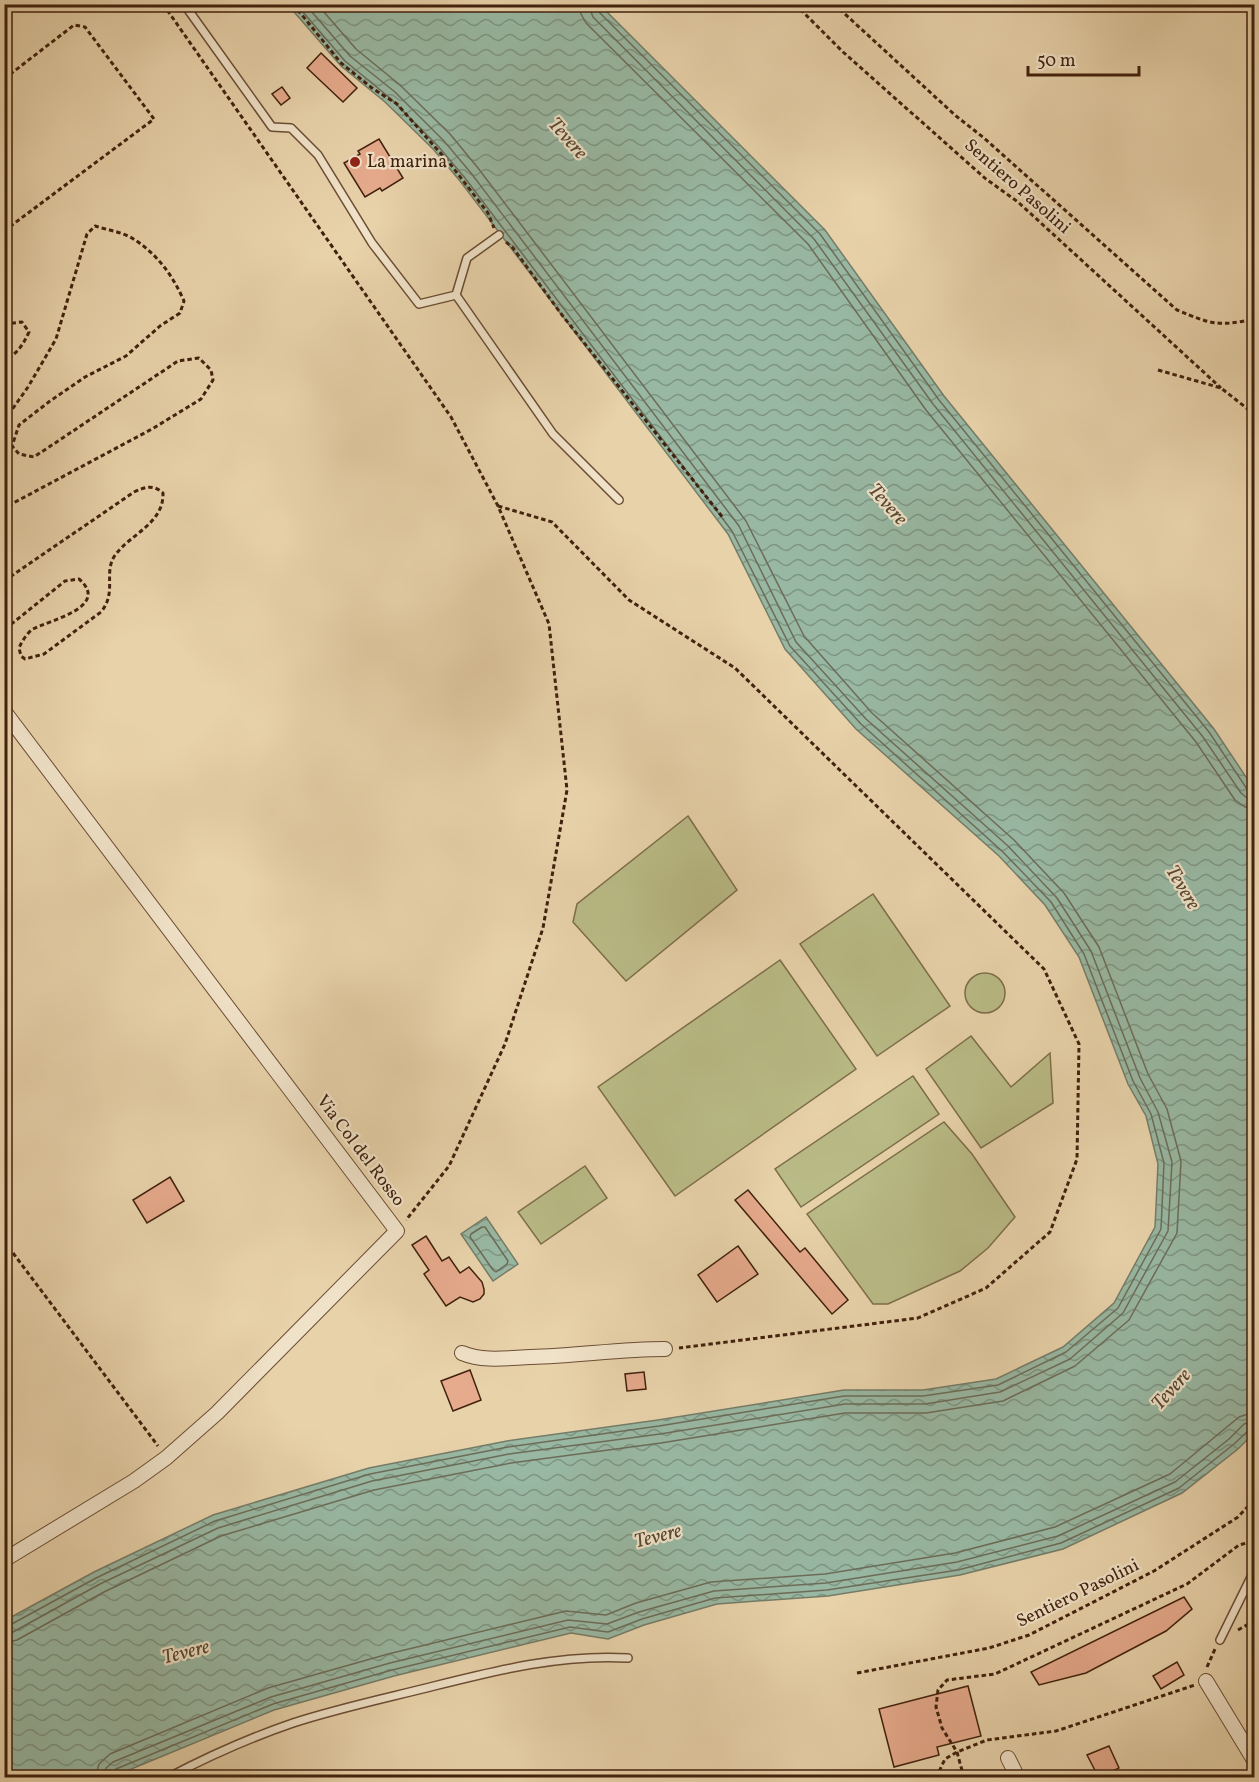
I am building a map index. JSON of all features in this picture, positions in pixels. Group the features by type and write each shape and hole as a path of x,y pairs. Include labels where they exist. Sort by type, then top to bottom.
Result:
{"street":[{"name":"Via Col del Rosso","path":"4,711 397,1231 217,1413 166,1458 134,1481 4,1560"},
{"path":"462,1353 475,1358 497,1359 562,1356 632,1349 665,1349"},
{"path":"1206,1681 1254,1760"},
{"path":"1008,1758 1018,1778"}],"lane":[{"path":"184,4 272,127 291,128 318,155 372,243 419,304 456,295"},
{"path":"456,295 467,258 499,235"},
{"path":"456,295 553,434 619,500"},
{"path":"1220,1640 1254,1571"},
{"path":"167,1778 248,1740 294,1723 349,1707 558,1659 592,1656 628,1658"}],"path":[{"path":"163,4 451,417 498,506 549,624 567,790 543,928 505,1044 449,1166 397,1231"},
{"path":"293,4 341,63 372,88 391,99 451,165 488,213 499,235 513,248 562,315 724,519"},
{"name":"Sentiero Pasolini","path":"795,4 843,52 986,179 1018,202 1221,388 1254,414"},
{"path":"834,4 956,116 984,138 1177,310 1212,324 1236,323 1254,319"},
{"path":"4,78 74,25 85,27 154,119 4,231"},
{"path":"4,421 28,387 56,339 78,257 87,234 95,226 133,238 164,265 177,284 184,301 180,313 160,326 126,356 85,377 50,401 20,425 12,446 19,454 34,457 178,361 200,358 211,370 213,380 201,399 152,429 4,508"},
{"path":"4,324 22,322 29,332 22,346 13,356 4,361"},
{"name":"Sentiero Pasolini","path":"1158,370 1221,388"},
{"path":"4,581 134,492 145,487 156,487 163,493 159,511 154,519 115,555 110,576 111,594 108,604 101,612 44,654 25,659 21,656 19,648 21,642 31,630 76,610 87,600 88,586 80,579 65,581 4,630"},
{"path":"498,506 552,522 629,600 735,668 1044,969 1079,1044 1077,1159 1050,1232 986,1288 918,1318 665,1349"},
{"path":"4,1241 166,1458"},
{"name":"Sentiero Pasolini","path":"857,1673 989,1648 1029,1635 1154,1571 1238,1517 1254,1500"},
{"path":"964,1778 957,1752 942,1728 936,1707 938,1690 948,1680 995,1674 1187,1584 1239,1545 1254,1541"},
{"path":"936,1778 945,1760 957,1752 987,1740 1056,1731 1206,1681"}],"green space":[{"path":"688,816 737,890 626,981 573,922 577,904"},
{"path":"873,894 950,1006 877,1056 800,944"},
{"path":"780,960 856,1069 675,1196 598,1087"},
{"path":"985,973 999,979 1005,993 999,1007 985,1013 971,1007 965,993 971,979"},
{"path":"971,1036 1011,1087 1050,1053 1053,1103 981,1148 926,1069"},
{"path":"913,1076 939,1114 801,1207 775,1169"},
{"path":"944,1122 972,1154 1015,1217 988,1248 960,1271 888,1304 873,1304 807,1214"},
{"path":"585,1166 607,1198 541,1244 518,1212"}],"water":[{"name":"Tevere","path":"288,5 600,5 825,230 944,396 1214,729 1254,789 1254,1433 1238,1449 1182,1493 1063,1549 960,1575 828,1596 717,1604 644,1625 608,1639 571,1633 394,1676 274,1710 112,1777 5,1777 4,1621 94,1572 213,1515 369,1468 507,1441 658,1420 844,1390 923,1390 996,1379 1063,1347 1114,1303 1155,1227 1158,1164 1146,1116 1128,1084 1079,957 1045,905 999,856 856,729 785,649 728,534 460,181 434,150 385,102 341,66"},
{"path":"486,1217 518,1264 493,1281 461,1234"}],"building":[{"path":"321,53 357,88 343,102 307,68"},
{"path":"282,87 290,98 281,105 272,94"},
{"path":"379,139 403,178 382,191 380,188 365,197 344,163 360,154 358,151"},
{"path":"170,1177 184,1201 147,1223 133,1200"},
{"path":"748,1190 800,1252 805,1248 848,1300 832,1314 735,1200"},
{"path":"426,1236 442,1261 449,1257 460,1273 469,1267 482,1282 484,1294 480,1299 473,1302 460,1297 446,1306 424,1274 429,1270 412,1245"},
{"path":"738,1246 758,1274 717,1302 698,1275"},
{"path":"470,1370 481,1400 453,1411 441,1381"},
{"path":"644,1372 646,1389 627,1391 625,1374"},
{"path":"1184,1597 1192,1609 1166,1631 1086,1673 1039,1685 1031,1672"},
{"path":"1177,1662 1184,1675 1161,1689 1153,1676"},
{"path":"968,1686 981,1736 937,1747 939,1755 894,1767 879,1709"},
{"path":"1109,1746 1119,1768 1099,1778 1087,1755"}],"place":[{"name":"La marina","path":"355,162"}]}
